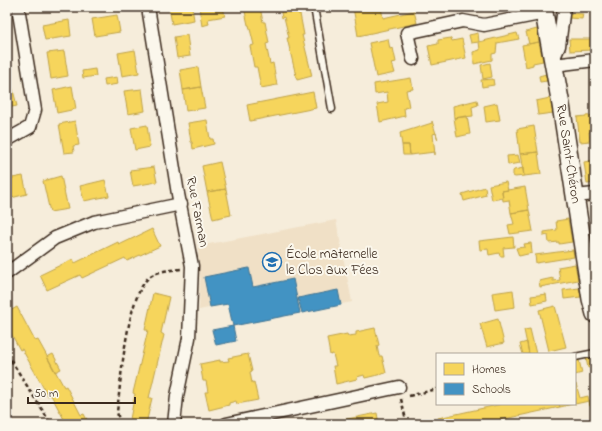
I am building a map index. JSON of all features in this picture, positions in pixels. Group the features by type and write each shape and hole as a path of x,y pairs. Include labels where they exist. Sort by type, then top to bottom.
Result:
{"street":[{"path":"7,8 17,7 35,110 30,127 7,140"},
{"name":"Rue Farman","path":"148,7 192,266 189,338 177,396 174,424"},
{"path":"564,7 559,46 553,62 595,60"},
{"path":"413,59 407,33 463,21 484,25 544,10"},
{"name":"Rue Saint-Chéron","path":"544,10 591,299 595,314"},
{"path":"575,196 595,194"},
{"path":"7,273 55,238 94,222 181,204"},
{"path":"226,424 400,392"}],"lane":[{"path":"314,7 332,109"},
{"path":"576,357 595,352"}],"path":[{"path":"120,424 117,412 129,324 136,297 149,278 160,273 192,266"},
{"path":"7,354 51,424"},
{"path":"406,424 400,392 436,389"}],"shaded area":[{"name":"École maternelle le Clos aux Fées","path":"336,220 352,302 233,326 228,304 199,310 200,278 198,246"}],"building: Homes":[{"path":"169,7 192,7 194,20 172,24"},
{"path":"199,7 223,7 225,16 208,19 209,24 202,26"},
{"path":"244,7 260,7 263,22 265,22 269,43 266,44 270,64 273,63 277,85 261,88 257,67 254,67 250,46 254,45"},
{"path":"280,7 296,7 298,14 300,14 304,35 302,35 312,76 297,80 287,38 289,38"},
{"path":"353,7 381,7 383,18 414,11 417,23 358,36"},
{"path":"591,7 595,7 595,18 591,18"},
{"path":"570,13 583,14 582,19 569,18"},
{"path":"117,15 120,32 95,36 92,19"},
{"path":"69,20 71,36 45,40 42,25"},
{"path":"537,29 539,42 529,44 526,32"},
{"path":"478,33 479,42 471,43 469,35"},
{"path":"517,33 519,39 497,43 496,53 492,54 492,60 474,64 473,52 480,50 479,42"},
{"path":"187,35 190,56 177,58 174,37"},
{"path":"451,38 452,41 462,39 466,58 432,65 428,46 438,44 438,40"},
{"path":"388,39 390,49 393,48 396,62 392,63 395,73 376,77 369,43"},
{"path":"569,39 592,39 592,50 570,51"},
{"path":"592,39 595,39 595,49 592,50"},
{"path":"539,42 543,61 533,63 533,65 526,67 522,45"},
{"path":"135,50 139,73 122,76 118,53"},
{"path":"64,51 68,76 51,79 47,53"},
{"path":"490,63 492,77 483,79 481,65"},
{"path":"198,67 201,87 183,90 180,70"},
{"path":"95,69 96,76 83,78 82,71"},
{"path":"546,74 547,81 540,82 539,76"},
{"path":"117,77 118,84 105,86 104,79"},
{"path":"411,78 413,89 406,90 409,107 404,108 405,116 380,122 377,104 388,102 387,92 375,94 374,84"},
{"path":"493,79 494,85 482,87 481,80"},
{"path":"12,86 17,106 7,108 7,87"},
{"path":"72,86 76,109 57,113 53,90"},
{"path":"201,87 205,108 186,111 183,90"},
{"path":"142,89 145,111 128,114 124,91"},
{"path":"313,92 316,108 250,121 247,105"},
{"path":"550,98 553,113 538,115 536,101"},
{"path":"477,100 478,105 472,107 473,116 454,118 453,106"},
{"path":"497,103 500,120 486,122 484,106"},
{"path":"595,115 595,132 589,132 590,141 580,142 577,117"},
{"path":"467,116 470,134 457,137 454,118"},
{"path":"207,120 210,139 213,139 214,144 193,149 188,123"},
{"path":"75,121 79,145 73,146 74,152 64,153 59,124"},
{"path":"432,121 436,133 433,134 435,152 410,155 409,145 402,145 400,133 432,123"},
{"path":"147,125 150,147 135,150 131,128"},
{"path":"534,126 538,152 520,154 517,129"},
{"path":"402,145 409,145 410,155 403,155"},
{"path":"538,152 541,174 524,176 520,154"},
{"path":"518,155 520,163 508,165 507,156"},
{"path":"595,160 595,183 587,184 584,162"},
{"path":"220,162 226,189 207,192 202,166"},
{"path":"154,167 157,182 133,186 130,170"},
{"path":"523,168 524,176 513,176 514,170"},
{"path":"23,176 27,194 7,199 7,179"},
{"path":"61,176 68,209 50,212 43,181"},
{"path":"105,180 109,196 84,201 80,186"},
{"path":"506,182 508,190 502,191 503,198 492,200 489,185"},
{"path":"485,187 486,195 464,201 462,194"},
{"path":"525,187 529,210 511,213 509,200 503,201 502,191"},
{"path":"226,189 231,215 213,219 207,192"},
{"path":"529,210 533,231 510,234 508,225 514,224 511,213"},
{"path":"568,219 572,242 559,244 559,242 549,243 548,235 544,236 544,232 557,230 556,221"},
{"path":"152,229 160,246 127,261 125,258 82,278 80,275 47,290 40,275 73,259 75,263 118,242 119,245"},
{"path":"513,237 514,247 503,248 504,256 500,256 499,253 489,255 488,249 480,250 479,241"},
{"path":"531,243 532,253 519,256 516,248 525,247 524,244"},
{"path":"573,250 574,257 536,263 535,255"},
{"path":"575,264 578,280 540,287 539,281 553,278 553,281 560,280 558,267"},
{"path":"579,288 581,297 564,299 563,290"},
{"path":"513,290 515,307 495,310 492,293"},
{"path":"153,293 169,297 161,333 164,335 149,398 152,398 146,424 129,424 135,394 133,393 148,330 145,330"},
{"path":"546,294 547,301 532,304 531,296"},
{"path":"555,306 566,347 549,351 539,310"},
{"path":"17,307 35,341 38,340 64,387 66,386 81,415 84,414 89,424 66,423 51,395 48,396 22,349 20,350 7,326 7,319 11,317 8,312"},
{"path":"498,319 504,343 487,347 480,324"},
{"path":"375,328 379,345 377,346 379,356 382,356 386,373 365,378 364,375 357,377 357,379 336,384 333,366 336,366 333,354 330,355 327,338 347,334 348,336 356,335 356,332"},
{"path":"530,329 536,353 529,353 524,330"},
{"path":"527,342 529,353 523,353 520,344"},
{"path":"53,354 61,369 55,372 47,357"},
{"path":"248,354 252,371 250,372 252,383 254,382 258,400 237,404 236,401 229,403 229,405 209,410 205,392 208,392 206,381 203,381 200,364 220,360 220,362 229,361 228,358"},
{"path":"595,356 595,366 588,368 586,358"},
{"path":"579,360 582,373 576,375 576,361"},
{"path":"576,384 580,398 588,396 589,401 576,404"},
{"path":"595,399 595,405 590,406 589,401"},
{"path":"497,405 559,405 560,407 481,424 439,424 438,418"},
{"path":"377,413 379,424 323,424"}],"building: Schools":[{"path":"249,268 253,287 293,279 300,313 233,326 228,304 210,307 204,277"},
{"path":"338,290 341,305 302,313 298,298"},
{"path":"233,326 236,341 216,345 212,330"}],"place":[{"name":"École maternelle le Clos aux Fées","path":"272,262"}]}
